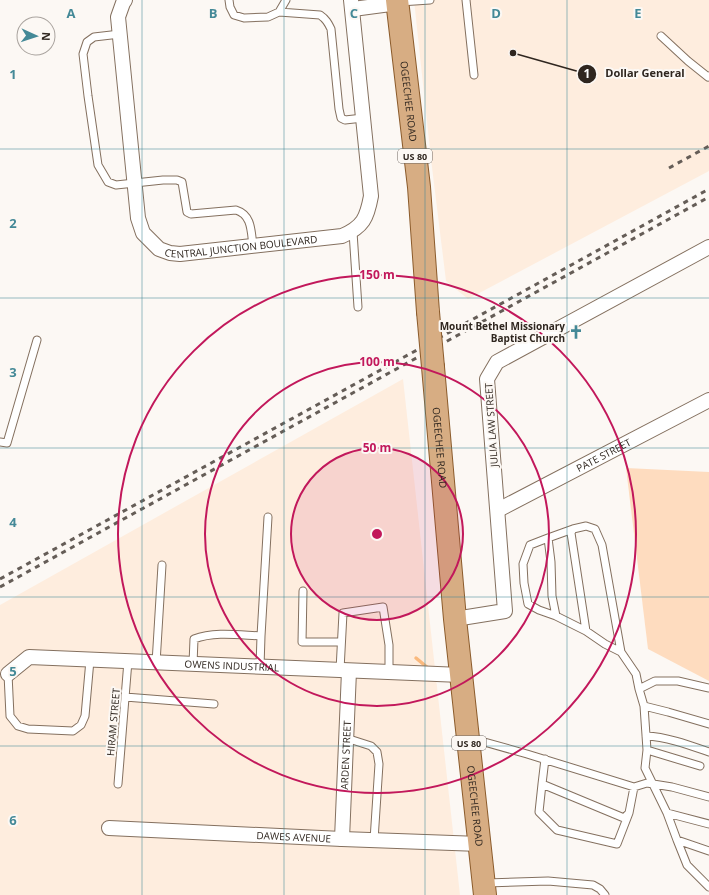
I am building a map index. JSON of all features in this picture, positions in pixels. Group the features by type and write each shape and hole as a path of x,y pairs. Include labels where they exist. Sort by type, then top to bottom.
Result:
{"main road":[{"name":"OGEECHEE ROAD","path":"398,1 419,187 428,312 455,619 484,889"}],"street":[{"name":"CENTRAL JUNCTION BOULEVARD","path":"125,0 118,17 138,218 143,233 159,249 170,253 180,254 342,236 352,232"},
{"path":"352,232 362,224 368,210 371,196 352,5 398,1"},
{"name":"JULIA LAW STREET","path":"455,619 505,611 487,379 497,362 709,247"},
{"name":"PATE STREET","path":"498,510 709,400"},
{"name":"OWENS INDUSTRIAL","path":"8,674 29,658 461,675"},
{"name":"ARDEN STREET","path":"342,839 346,738 345,670"},
{"name":"DAWES AVENUE","path":"108,828 480,844"}],"lane":[{"path":"229,0 230,7 234,15 244,18 268,17 279,12 320,15 325,18 331,30 341,118 345,120 363,118"},
{"path":"279,12 286,0"},
{"path":"398,1 430,0"},
{"path":"466,0 474,75"},
{"path":"120,34 94,37 87,42 83,54 98,165 102,174 108,182 116,185 163,180 177,180 182,182 187,212 191,214 236,210 242,212 247,217 249,222 253,246"},
{"path":"661,36 688,61 708,77 709,76"},
{"path":"352,232 358,307"},
{"path":"0,442 7,443 37,340"},
{"path":"260,667 268,517"},
{"path":"621,652 605,644 586,631 528,604 524,583 523,564 530,545 573,529 586,526 594,529 602,545 621,652 636,674 644,706 647,750 645,768 667,813 687,865 709,887"},
{"path":"573,529 571,533 586,631"},
{"path":"548,538 552,596 556,616"},
{"path":"156,663 162,565"},
{"path":"303,591 302,642 341,642"},
{"path":"345,670 341,642 342,613 383,607 389,646 389,672"},
{"path":"193,664 194,639 212,634 261,636"},
{"path":"8,674 10,716 18,726 28,729 73,731 81,725 85,716 90,660"},
{"name":"HIRAM STREET","path":"118,784 128,662"},
{"path":"639,689 655,681 678,681 709,688"},
{"path":"125,697 214,704"},
{"path":"644,706 709,724"},
{"path":"646,736 677,742 709,752"},
{"path":"346,738 371,746 377,752 379,764 374,840"},
{"path":"468,738 544,759 634,787 647,783 672,787 709,797"},
{"path":"647,750 700,766"},
{"path":"544,759 539,812 557,830 617,844 629,812 634,787"},
{"path":"542,784 624,818 629,812"},
{"path":"667,813 709,824"},
{"path":"677,840 709,851"},
{"path":"484,889 548,881 593,885 600,889 605,895"}],"shaded area":[{"path":"414,0 709,0 709,171 468,299 446,281"},
{"path":"403,379 460,895 0,895 0,605"},
{"path":"626,468 709,472 709,681 648,649"}],"waterway":[{"path":"416,658 428,668"}],"railway":[{"path":"669,168 709,146"},
{"path":"0,579 709,189"},
{"path":"0,587 709,197"}],"place":[{"name":"Dollar General","path":"513,53"},
{"name":"Mount Bethel Missionary Baptist Church","path":"576,332"}]}
